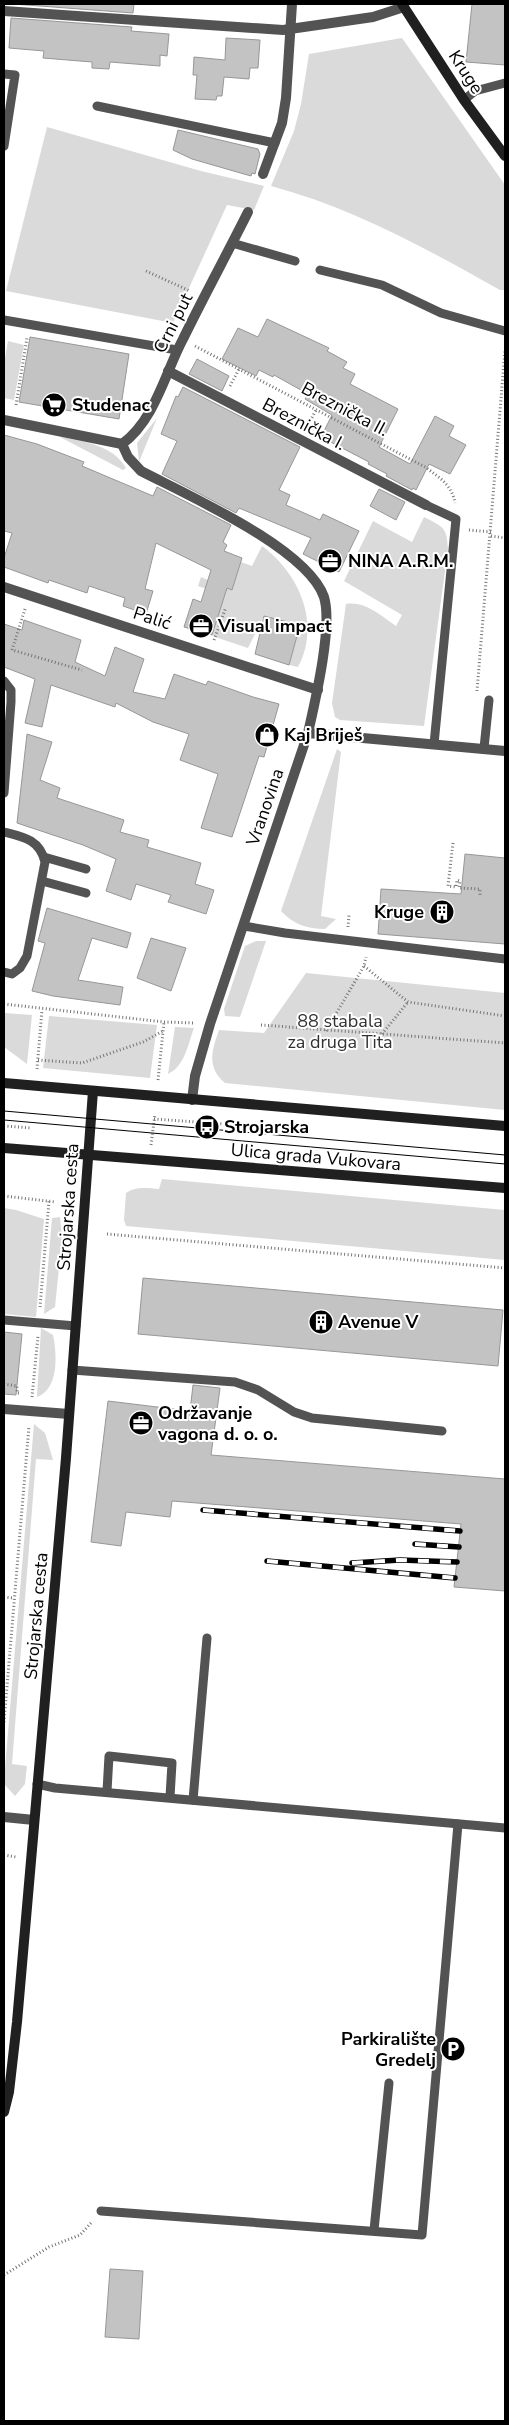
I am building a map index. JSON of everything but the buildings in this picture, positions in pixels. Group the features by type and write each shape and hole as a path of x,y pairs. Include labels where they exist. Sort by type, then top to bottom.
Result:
{"street":[{"path":"263,174 275,143 286,98 292,29 292,4"},
{"path":"4,12 259,30 292,29 373,17 403,5"},
{"name":"Kruge","path":"403,5 464,100 505,156"},
{"name":"Crni put","path":"122,444 134,436 143,423 177,350 248,212"},
{"name":"Breznička I.","path":"168,371 426,505"},
{"path":"4,420 122,444"},
{"name":"Vranovina","path":"122,444 128,457 141,471 269,539 293,559 324,596 327,615 318,690 308,733 210,1024 195,1076 192,1100"},
{"name":"Palić","path":"4,587 318,690"},
{"path":"308,733 505,751"},
{"path":"5,1081 192,1100 505,1126"},
{"name":"Strojarska cesta","path":"4,2112 13,2058 34,1820 69,1414 93,1091"},
{"name":"Ulica grada Vukovara","path":"4,1148 505,1188"},
{"path":"4,1409 69,1414"},
{"path":"4,1817 34,1820"}],"lane":[{"path":"4,74 15,75 4,146"},
{"path":"464,100 475,91 505,83"},
{"path":"97,106 275,143"},
{"path":"232,243 295,261"},
{"path":"320,270 382,285 440,313 505,331"},
{"path":"4,320 177,350"},
{"path":"426,505 456,524 434,744"},
{"path":"4,681 10,690 11,702 4,793"},
{"path":"484,748 489,700"},
{"path":"4,832 28,838 41,848 44,857 42,881 26,956 20,968 12,974 4,972"},
{"path":"44,857 86,869"},
{"path":"42,881 86,893"},
{"path":"244,926 369,943 505,958"},
{"path":"4,1320 76,1326"},
{"path":"72,1370 235,1382 258,1390 294,1412 312,1418 442,1431"},
{"path":"193,1800 207,1638"},
{"path":"107,1792 109,1756 172,1763 170,1797"},
{"path":"37,1784 505,1828"},
{"path":"101,2210 422,2235 458,1824"},
{"path":"374,2230 389,2083"}],"path":[{"path":"146,271 191,291"},
{"path":"16,405 29,325"},
{"name":"Breznička II.","path":"195,345 425,467 442,479 453,493 456,524"},
{"path":"476,694 491,534 505,350"},
{"path":"456,524 505,538"},
{"path":"27,604 12,650 82,670"},
{"path":"210,655 226,607"},
{"path":"453,842 448,886 456,887 457,880 460,881 459,888 480,889 480,896"},
{"path":"326,1031 364,966 369,943"},
{"path":"364,966 408,1002 505,1016"},
{"path":"381,1034 408,1002"},
{"path":"4,1004 164,1022 202,1024"},
{"path":"37,1069 42,1009"},
{"path":"158,1080 164,1022"},
{"path":"261,1025 505,1043"},
{"path":"38,1060 82,1062 143,1042 163,1031"},
{"path":"151,1145 155,1114"},
{"path":"154,1119 252,1126"},
{"path":"4,1126 31,1128"},
{"path":"4,1196 56,1202"},
{"path":"39,1316 49,1201"},
{"path":"107,1234 505,1268"},
{"path":"32,1402 39,1329"},
{"path":"4,1384 17,1386 17,1393 33,1394"},
{"path":"4,1722 13,1598 30,1422"},
{"path":"4,1597 13,1598"},
{"path":"4,1855 19,1857"},
{"path":"4,2275 49,2247 80,2235 101,2210"}],"green space":[{"path":"402,38 505,185 505,290 500,290 417,245 360,218 301,195 271,186 294,131 301,104 309,54"},
{"path":"47,127 201,171 264,186 254,210 227,205 173,323 6,291"},
{"path":"8,341 24,345 14,400 4,398 4,364"},
{"path":"157,418 139,462 137,443"},
{"path":"60,437 97,445 113,454 126,468 123,470"},
{"path":"424,517 443,528 448,549 424,726 340,720 335,717 332,703 346,604 366,607 396,626 402,615 344,581 373,521 412,542"},
{"path":"262,546 287,571 303,601 307,617 307,634 305,651 298,667 289,665 300,625 264,616 248,648 212,635 221,608 218,593 198,586 201,577 232,590 241,562 252,566"},
{"path":"337,749 341,752 321,916 336,919 325,929 312,928 295,922 281,911"},
{"path":"256,941 266,941 240,1017 225,1016 224,1009 245,946"},
{"name":"88 stabala za druga Tita","path":"306,973 505,993 505,1110 225,1083 215,1071 212,1058 219,1030 264,1033"},
{"path":"4,1013 32,1015 27,1064 4,1047"},
{"path":"49,1016 157,1025 150,1078 43,1068"},
{"path":"175,1027 194,1028 182,1060 168,1074"},
{"path":"162,1179 505,1210 505,1260 126,1226 124,1220 126,1193 138,1188 159,1189"},
{"path":"4,1208 44,1219 36,1317 4,1314"},
{"path":"60,1217 62,1238 55,1307 44,1314 52,1218"},
{"path":"41,1328 53,1335 55,1370 49,1387 37,1397"},
{"path":"34,1424 45,1433 53,1460 36,1459 12,1764 27,1766 25,1784 15,1796 5,1785 4,1780"}],"tram line":[{"path":"4,1111 505,1155"},
{"path":"4,1120 505,1164"}],"railway":[{"path":"203,1510 460,1531"},
{"path":"415,1544 459,1547"},
{"path":"352,1563 400,1560 457,1562"},
{"path":"267,1561 455,1578"}],"place":[{"name":"Studenac","path":"54,405"},
{"name":"NINA A.R.M.","path":"330,561"},
{"name":"Visual impact","path":"201,626"},
{"name":"Kaj Briješ","path":"267,735"},
{"name":"Kruge","path":"442,912"},
{"name":"Strojarska","path":"207,1127"},
{"name":"Avenue V","path":"321,1322"},
{"name":"Održavanje vagona d. o. o.","path":"141,1423"},
{"name":"Parkiralište Gredelj","path":"453,2049"}]}
